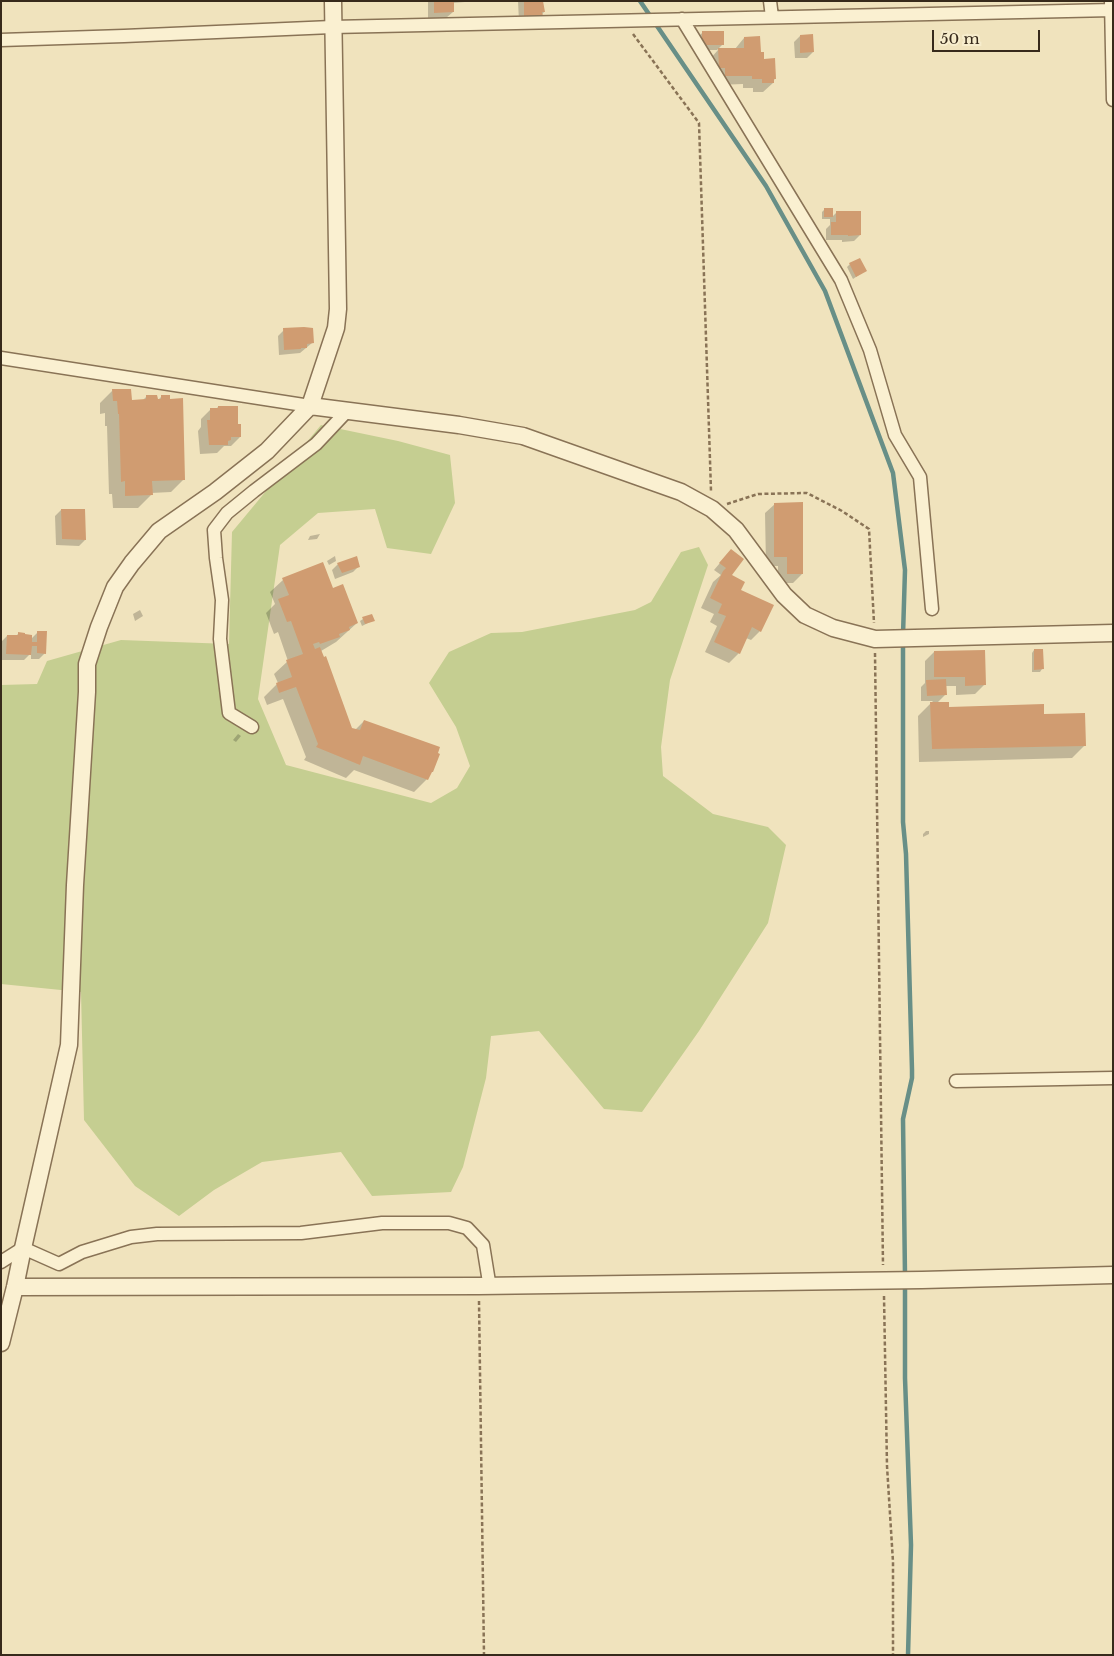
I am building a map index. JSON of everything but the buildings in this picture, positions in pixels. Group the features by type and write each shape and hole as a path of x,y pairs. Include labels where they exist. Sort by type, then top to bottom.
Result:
{"street":[{"path":"1,1343 69,1045 74,885 87,692 87,664 99,627 115,587 159,531 215,492 267,450 310,406 336,328 338,309 333,1"},
{"path":"770,1 772,17"},
{"path":"1,40 332,27 666,20 1111,7 1113,100"},
{"path":"682,19 841,280 870,350 895,435 920,477 932,609"},
{"path":"1,358 310,406 459,425 523,436 681,492 712,509 736,530 784,595 805,615 833,628 875,639 1113,633"},
{"path":"252,727 229,713 220,639 222,600 214,530 227,513 316,444 348,410"},
{"path":"956,1081 1113,1078"},
{"path":"23,1248 59,1264 82,1252 131,1237 148,1235 301,1233 382,1224 450,1224 467,1228 483,1245 489,1282 479,1286"},
{"path":"1,1262 23,1248"},
{"path":"15,1287 479,1286 922,1280 1113,1275"}],"path":[{"path":"628,20 699,123 712,509 758,494 807,493 842,511 869,529 875,639 887,1466 893,1562 893,1655"},
{"path":"479,1286 484,1655"}],"green space":[{"path":"321,425 398,441 450,455 455,503 431,554 387,548 375,509 318,513 280,545 258,699 286,765 431,803 457,788 470,766 456,727 429,683 449,652 491,633 522,632 635,610 651,602 681,552 699,547 708,565 670,680 661,747 663,776 713,814 768,827 786,845 768,923 699,1031 642,1112 604,1109 539,1031 491,1036 486,1078 463,1167 451,1192 372,1196 341,1152 262,1162 214,1190 179,1216 135,1186 84,1120 81,992 1,984 1,685 37,684 47,661 121,640 229,644 232,532"}],"waterway":[{"path":"640,1 766,186 825,291 893,473 905,570 903,635"},
{"path":"903,642 903,822 906,854 912,1070 903,1119 905,1276"},
{"path":"905,1284 905,1378 911,1545 908,1655"}]}
